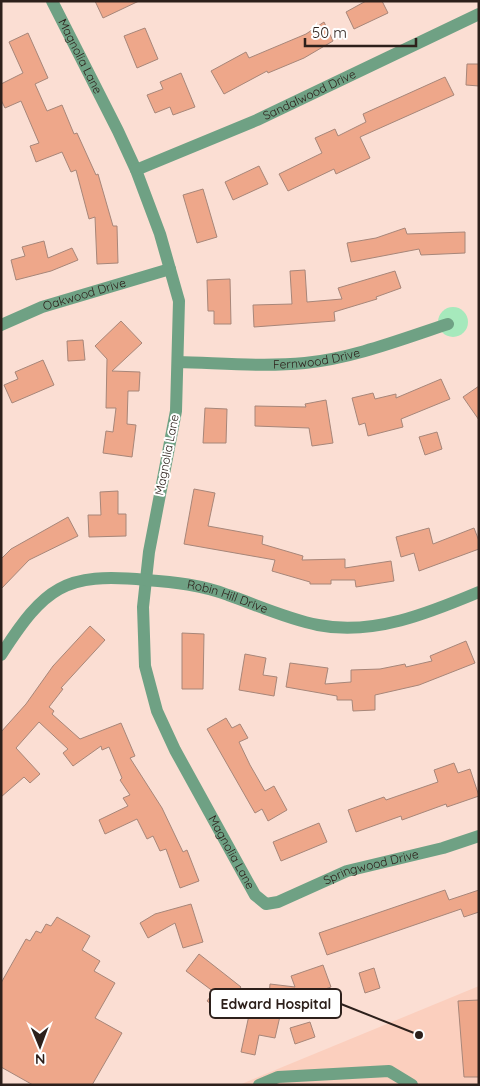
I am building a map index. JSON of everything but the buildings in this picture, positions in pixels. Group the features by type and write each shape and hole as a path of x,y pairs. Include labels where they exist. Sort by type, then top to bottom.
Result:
{"street":[{"name":"Magnolia Lane","path":"52,1 136,170 160,234 178,301 176,411 149,552 142,640 145,666 157,711 174,750 254,895 266,904"},
{"name":"Sandalwood Drive","path":"136,170 257,120 479,14"},
{"name":"Oakwood Drive","path":"1,324 42,307 170,270"},
{"name":"Fernwood Drive","path":"178,362 268,365 306,363 383,346 448,324"},
{"name":"Robin Hill Drive","path":"1,655 30,612 50,594 66,585 91,578 146,580 197,586 302,621 337,627 395,622 432,612 479,592"},
{"name":"Springwood Drive","path":"266,904 278,902 347,871 443,848 479,836"},
{"path":"258,1085 278,1077 389,1071 412,1085"}],"shaded area":[{"path":"479,986 479,1085 239,1085"}],"green space":[{"path":"453,307 464,311 468,322 464,333 453,337 442,333 438,322 442,311"}],"place":[{"name":"Edward Hospital","path":"419,1035"}]}
